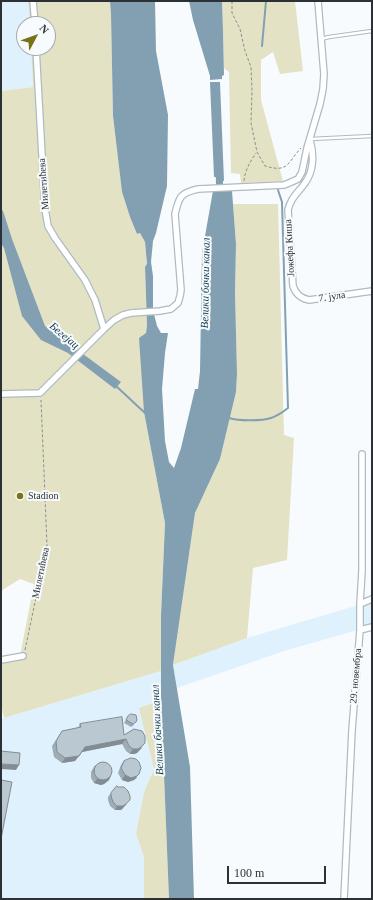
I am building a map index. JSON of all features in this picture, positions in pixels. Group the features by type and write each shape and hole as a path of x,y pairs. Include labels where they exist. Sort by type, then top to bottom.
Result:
{"street":[{"path":"33,1 34,16"},
{"name":"Јожефа Киша","path":"243,187 284,185 298,179 302,172 323,89 324,74 318,1"},
{"name":"Милетићева","path":"36,56 45,209 48,226 85,280 95,300 104,329"},
{"name":"Јожефа Киша","path":"294,291 288,210 290,203 304,184 310,172 313,152 310,139"},
{"path":"1,394 40,393 118,317 132,313 169,310 173,308 178,303 181,290 175,214 178,202 188,191 198,189 243,187"},
{"name":"7. јула","path":"294,291 300,297 309,300 372,291"},
{"name":"29. новембра","path":"344,899 352,730 360,630 362,571 362,454"},
{"path":"360,604 372,600"},
{"path":"360,630 372,627"},
{"path":"1,660 23,656"}],"lane":[{"path":"320,39 372,31"},
{"path":"310,139 372,136"}],"path":[{"path":"232,1 232,13 240,29 245,51 251,67 251,123 257,152 265,166 276,169 285,167 302,147"},
{"path":"243,187 244,176 250,162 257,152"},
{"name":"Милетићева","path":"23,656 47,545 40,393"}],"shaded area":[{"path":"1,1 28,1 29,16 16,16 16,56 31,56 33,87 1,91"},
{"path":"372,601 372,626 284,651 177,688 173,665 247,638"},
{"path":"161,671 161,700 140,708 154,769 144,792 136,834 144,857 144,899 1,899 1,719"}],"green space":[{"path":"28,1 110,1 113,116 122,192 137,234 140,233 145,242 147,265 145,267 147,325 144,412 165,523 161,615 161,671 4,718 1,704 1,659 20,656 34,584 20,579 1,591 1,91 33,87 31,56 56,56 56,16 29,16"},
{"path":"222,1 295,1 303,71 280,74 273,52 261,60 261,100 283,181 241,183 240,174 231,173 229,72 224,68"},
{"path":"233,204 278,204 284,435 294,438 287,560 253,568 247,638 173,665 195,513 220,459 236,392 236,244"},
{"path":"161,700 169,899 144,899 144,857 136,834 144,792 154,769 139,708"}],"water":[{"path":"110,1 155,1 156,51 168,115 167,186 153,241 151,262 153,276 153,310 157,326 161,333 168,333 162,389 165,441 169,462 174,468 181,448 195,389 198,389 200,371 202,253 214,185 224,185 232,191 236,244 236,392 220,459 195,513 173,665 190,767 194,899 169,899 161,700 161,615 165,523 144,412 139,338 146,333 147,325 145,267 147,264 145,242 140,233 137,234 122,192 113,116"},
{"path":"189,1 222,1 224,75 222,76 222,79 210,80"},
{"path":"210,82 220,82 224,181 217,180 217,177 214,177"},
{"path":"1,209 45,326 121,382 115,389 68,353 41,340 22,316 4,248 1,243"}],"building":[{"path":"131,714 136,715 137,720 133,724 126,720"},
{"path":"122,717 124,735 134,729 142,731 145,736 145,743 138,749 133,749 129,746 126,739 85,747 79,756 65,758 57,752 56,741 62,731 81,727 80,724"},
{"path":"1,751 20,753 19,765 1,764"},
{"path":"131,758 136,759 139,762 141,768 137,776 131,778 125,775 121,768 124,761"},
{"path":"99,762 107,762 112,767 110,778 107,780 99,780 94,775 94,767"},
{"path":"1,780 12,782 1,839"},
{"path":"117,786 124,787 130,796 130,800 123,806 117,806 113,802 111,796 111,793"}],"waterway":[{"path":"262,46 266,1"},
{"name":"Велики бачки канал","path":"219,171 220,194"},
{"path":"229,418 244,420 267,419 278,415 288,408 282,202 278,190"},
{"name":"Бегејац","path":"116,386 145,413"}],"place":[{"name":"Stadion","path":"20,496"}]}
